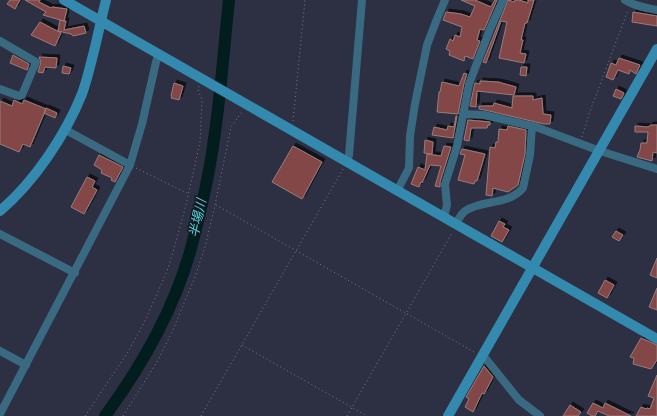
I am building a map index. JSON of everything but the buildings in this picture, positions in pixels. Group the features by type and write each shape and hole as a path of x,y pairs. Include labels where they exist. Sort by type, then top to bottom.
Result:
{"street":[{"path":"64,0 657,339"},
{"path":"0,211 15,197 44,162 76,109 86,83 106,0"},
{"path":"347,162 349,155 362,0"},
{"path":"397,191 409,168 410,136 427,45 445,0"},
{"path":"444,218 447,205 445,184 457,146 468,84 503,0"},
{"path":"627,2 657,10"},
{"path":"0,40 36,62 22,95 19,96 0,89"},
{"path":"448,416 657,49"},
{"path":"0,414 75,273 130,165 159,54"},
{"path":"463,114 484,115 532,126 600,151 657,169"},
{"path":"456,224 463,212 467,210 483,204 508,199 520,192 523,188 530,155 532,126"},
{"path":"64,129 130,165"},
{"path":"0,234 75,273"},
{"path":"0,351 26,365"},
{"path":"482,356 519,400 540,416"}],"path":[{"path":"290,129 293,122 305,0"},
{"path":"580,144 627,2"},
{"path":"85,416 115,372 144,323 169,264 200,142 202,100 198,89 205,81"},
{"path":"124,416 157,362 172,332 195,277 205,247 231,127 247,105"},
{"path":"201,416 347,162"},
{"path":"130,165 188,194"},
{"path":"215,205 482,356"},
{"path":"347,416 456,224"},
{"path":"242,345 367,416"}],"waterway":[{"name":"半場川","path":"105,416 131,378 155,338 175,296 190,252 204,196 212,153 219,104 229,0"}]}
